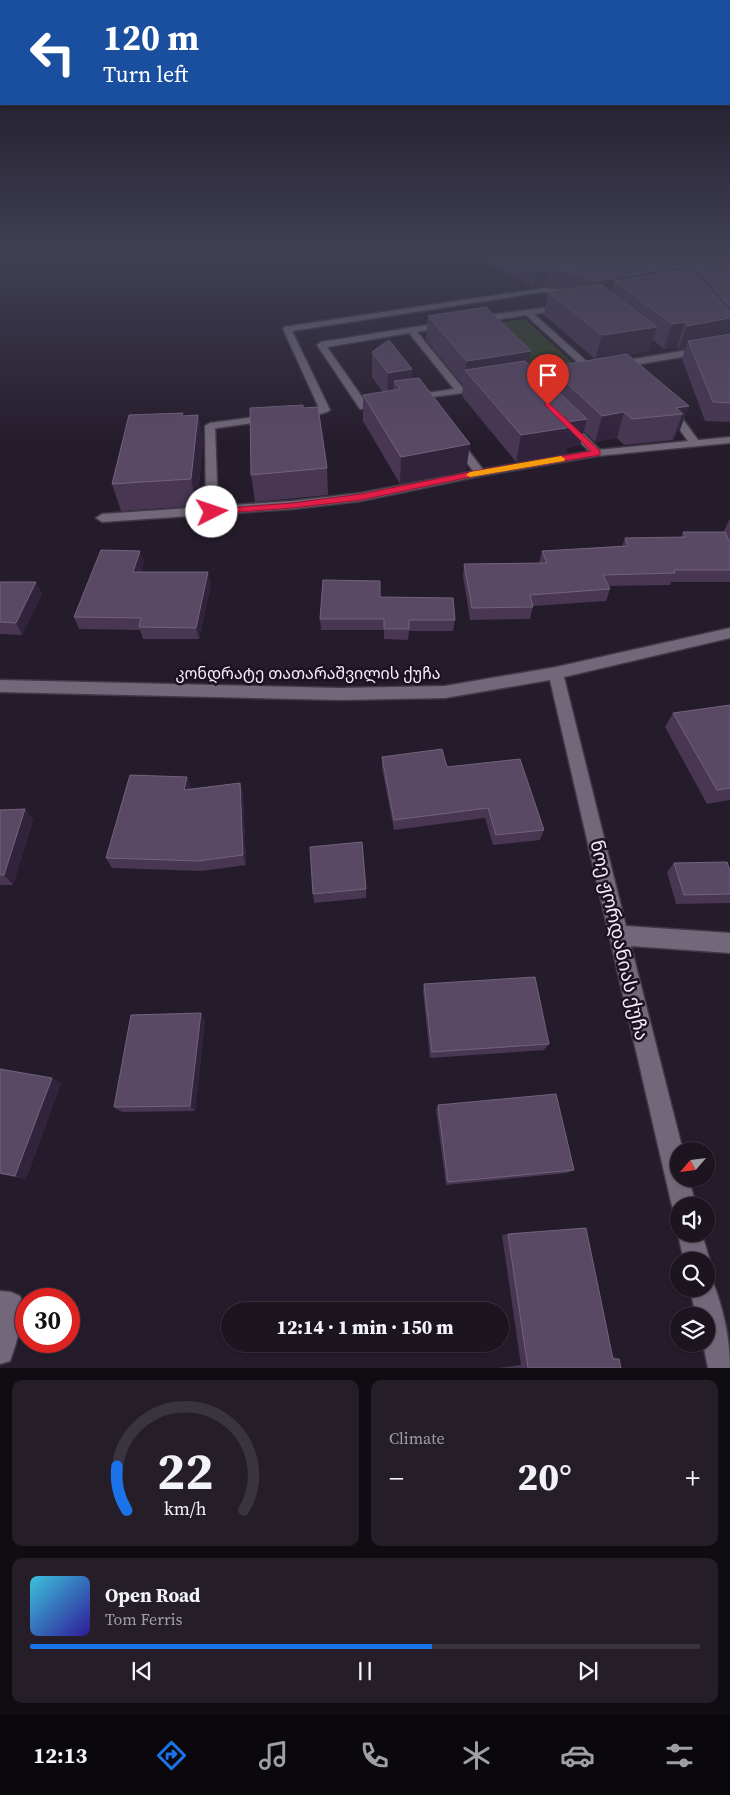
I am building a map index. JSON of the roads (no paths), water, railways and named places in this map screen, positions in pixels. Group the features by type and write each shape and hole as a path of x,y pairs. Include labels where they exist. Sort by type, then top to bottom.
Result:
{"street":[{"path":"212,512 210,426 325,410 287,329 367,317"},
{"path":"488,387 461,391 426,401 398,401 364,407 321,345 503,317"},
{"path":"533,317 594,369 638,366 661,354 730,346"},
{"path":"411,330 461,391"},
{"path":"665,402 694,442"},
{"path":"557,413 597,453"},
{"path":"446,427 480,473"},
{"path":"102,518 212,512 361,497 480,473 597,453 694,442 730,440"},
{"name":"კონდრატე თათარაშვილის ქუჩა","path":"0,686 340,694 435,692 556,673 730,633"},
{"name":"ნოე ჟორდანიას ქუჩა","path":"556,673 682,1197"},
{"path":"619,935 730,943"},
{"path":"705,1297 722,1368"},
{"path":"0,1351 6,1304"}]}
